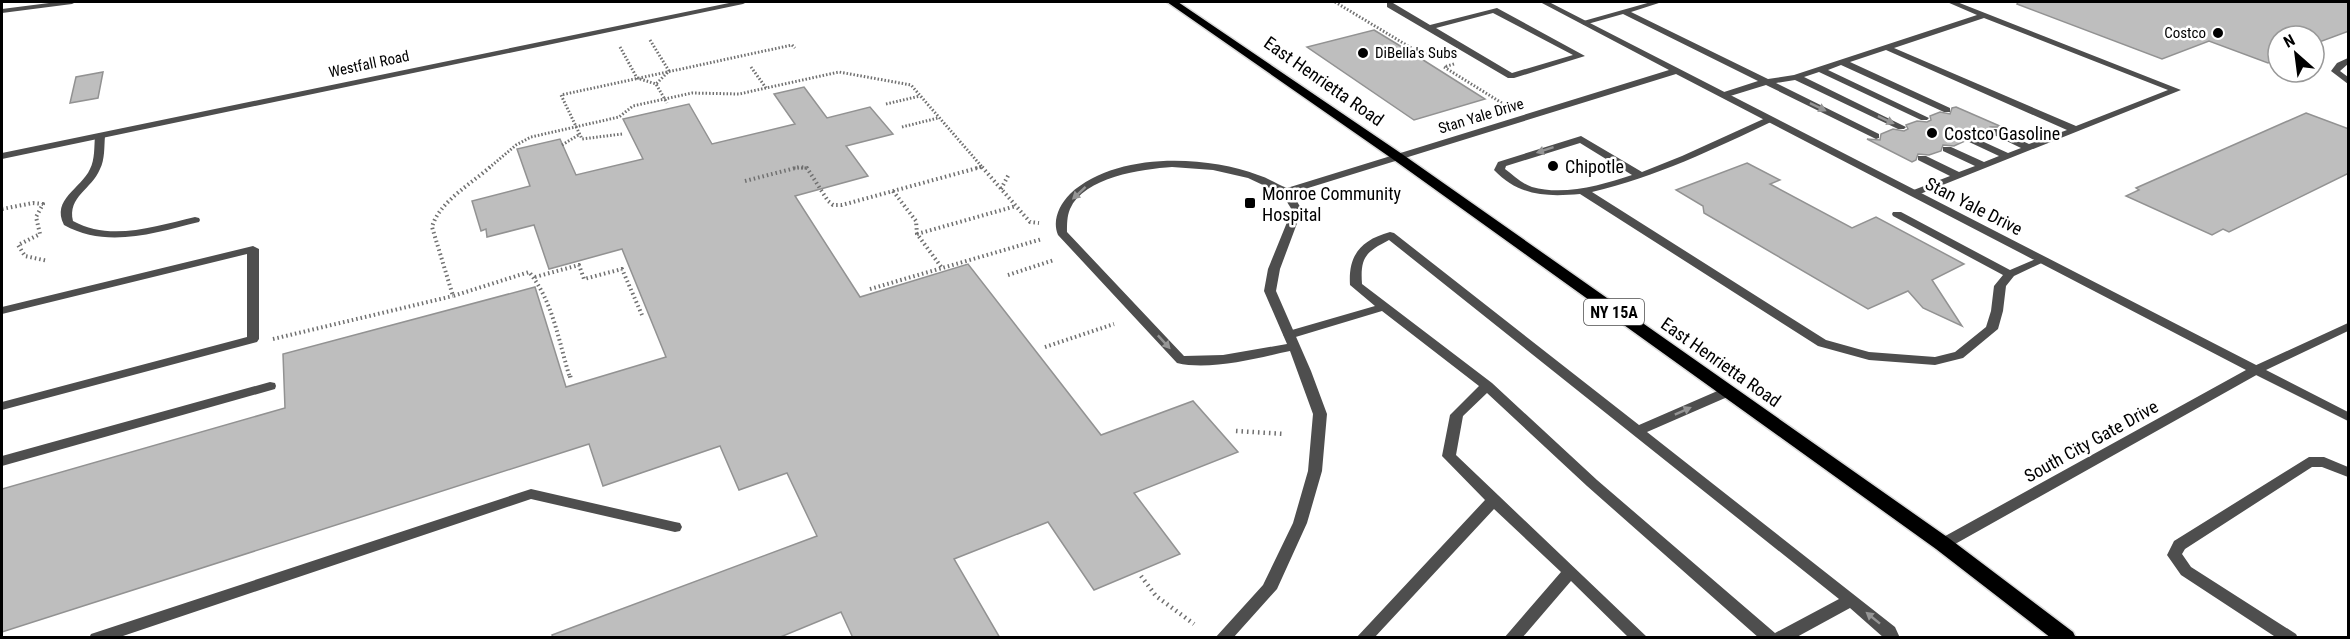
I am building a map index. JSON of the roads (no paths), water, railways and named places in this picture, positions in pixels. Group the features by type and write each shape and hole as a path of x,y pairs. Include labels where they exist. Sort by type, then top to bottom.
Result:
{"main road":[{"name":"East Henrietta Road","path":"1172,2 1398,158 1942,544 2066,638"}],"street":[{"path":"2,11 72,2"},
{"name":"Westfall Road","path":"2,156 743,2"},
{"path":"1386,3 1405,2"},
{"name":"Stan Yale Drive","path":"1544,2 2349,417"},
{"path":"1584,22 1658,2"},
{"path":"1915,193 2176,90 1951,2"},
{"path":"1386,3 1428,28 1511,76 1581,56 1494,10 1428,28"},
{"path":"1623,11 1876,136"},
{"path":"1724,95 1766,82 1796,77 1985,15"},
{"path":"1885,47 2074,129"},
{"path":"2349,61 2340,65 2335,71 2349,81"},
{"path":"1842,62 1947,110"},
{"path":"1819,69 1924,118"},
{"name":"Stan Yale Drive","path":"1286,192 1677,71"},
{"path":"1796,77 1901,127"},
{"path":"1640,175 1581,140 1502,164 1499,170 1528,190 1584,192 1640,175 1674,163 1770,119"},
{"path":"1993,131 2029,148"},
{"path":"100,136 96,169 69,200 64,214 68,223 88,233 114,234 145,231 195,220"},
{"path":"1970,139 2007,156"},
{"path":"1947,148 1984,166"},
{"path":"1922,158 1959,176"},
{"path":"1223,638 1269,589 1300,523 1315,471 1320,414 1291,340 1270,291 1274,270 1297,210 1286,192 1253,176 1207,166 1170,164 1131,168 1082,189 1064,209 1062,233 1181,360 1203,362 1258,355 1291,340 1384,307"},
{"path":"1584,192 1822,343 1869,356 1935,361 1959,355 1992,329 2000,286 2010,274 2043,260"},
{"path":"1897,214 2010,274"},
{"path":"1770,638 1592,483 1487,386 1356,285 1354,266 1362,249 1390,234 1851,600 1889,631 1892,638"},
{"path":"2,310 253,249 253,339 2,406"},
{"name":"South City Gate Drive","path":"1942,544 2256,370 2349,327"},
{"path":"2,461 270,386"},
{"path":"1487,386 1457,415 1449,456 1640,638"},
{"path":"1639,430 1726,392"},
{"path":"2290,638 2186,571 2174,555 2179,545 2309,462 2324,462 2349,472"},
{"path":"97,638 531,494 675,527"},
{"path":"1364,638 1494,500"},
{"path":"1512,638 1570,572"},
{"path":"1780,638 1851,600"}],"place":[{"name":"Costco","path":"2218,33"},
{"name":"DiBella's Subs","path":"1363,53"},
{"name":"Costco Gasoline","path":"1932,133"},
{"name":"Chipotle","path":"1553,166"},
{"name":"Monroe Community Hospital","path":"1250,203"}]}
